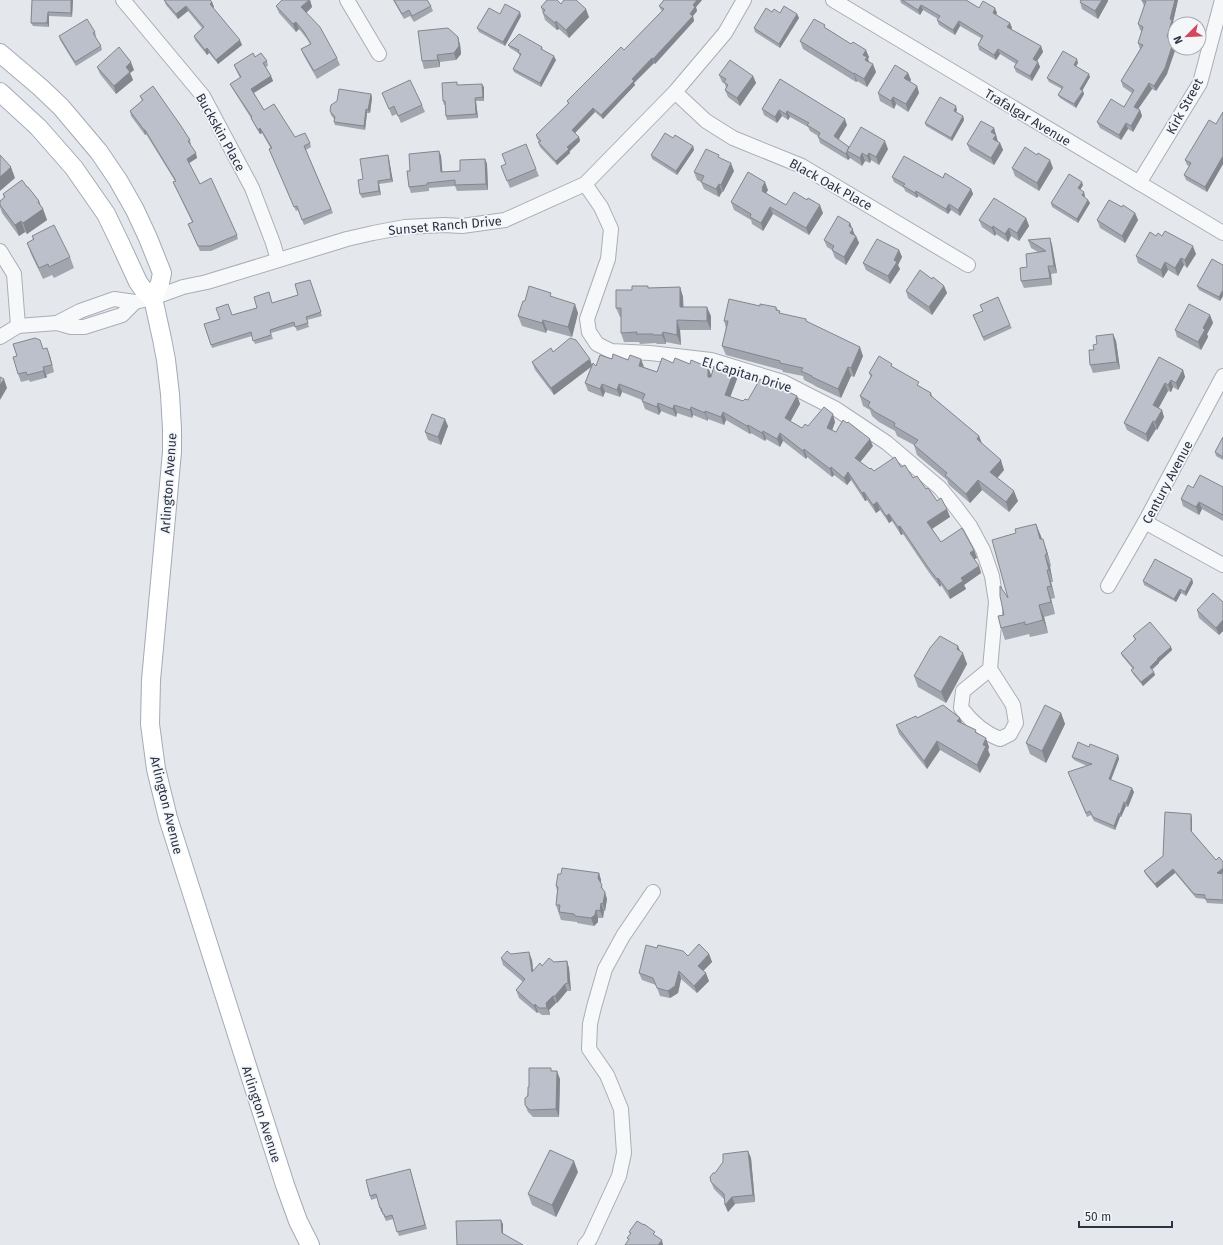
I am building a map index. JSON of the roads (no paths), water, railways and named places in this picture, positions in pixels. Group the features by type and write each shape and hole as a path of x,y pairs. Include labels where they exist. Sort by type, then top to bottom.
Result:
{"main road":[{"path":"0,53 40,86 61,107 99,152 118,180 145,231 162,273 160,283 153,298 138,282 106,214 74,168 38,127 0,92"},
{"name":"Arlington Avenue","path":"153,298 166,360 172,430 172,452 151,680 150,724 156,769 168,818 269,1135 298,1221 310,1245"}],"street":[{"name":"Buckskin Place","path":"123,0 203,96 252,188 278,260"},
{"path":"347,0 379,54"},
{"name":"Sunset Ranch Drive","path":"0,337 18,326 57,323 71,327 84,327 122,316 135,302 153,298 183,286 207,282 366,234 405,227 444,225 462,226 505,220 585,184 676,92 725,33 744,0"},
{"name":"Trafalgar Avenue","path":"833,0 1223,233"},
{"name":"Kirk Street","path":"1139,183 1200,83 1222,0"},
{"name":"Black Oak Place","path":"676,92 706,122 733,138 802,166 968,265"},
{"name":"El Capitan Drive","path":"585,184 601,207 611,229 608,259 587,319 589,332 597,344 611,351 650,353 712,360 783,382 836,409 887,443 940,488 970,526 983,550 992,576 996,602 990,669"},
{"path":"0,251 14,274 18,326"},
{"name":"Century Avenue","path":"1108,586 1145,522 1223,376"},
{"path":"1145,522 1223,565"},
{"path":"990,669 1013,705 1016,723 1010,734 1000,739 991,736 968,718 961,708 963,691 990,669"},
{"path":"585,1245 590,1239 619,1176 624,1153 621,1109 607,1075 589,1049 590,1024 605,969 623,936 653,892"}]}
